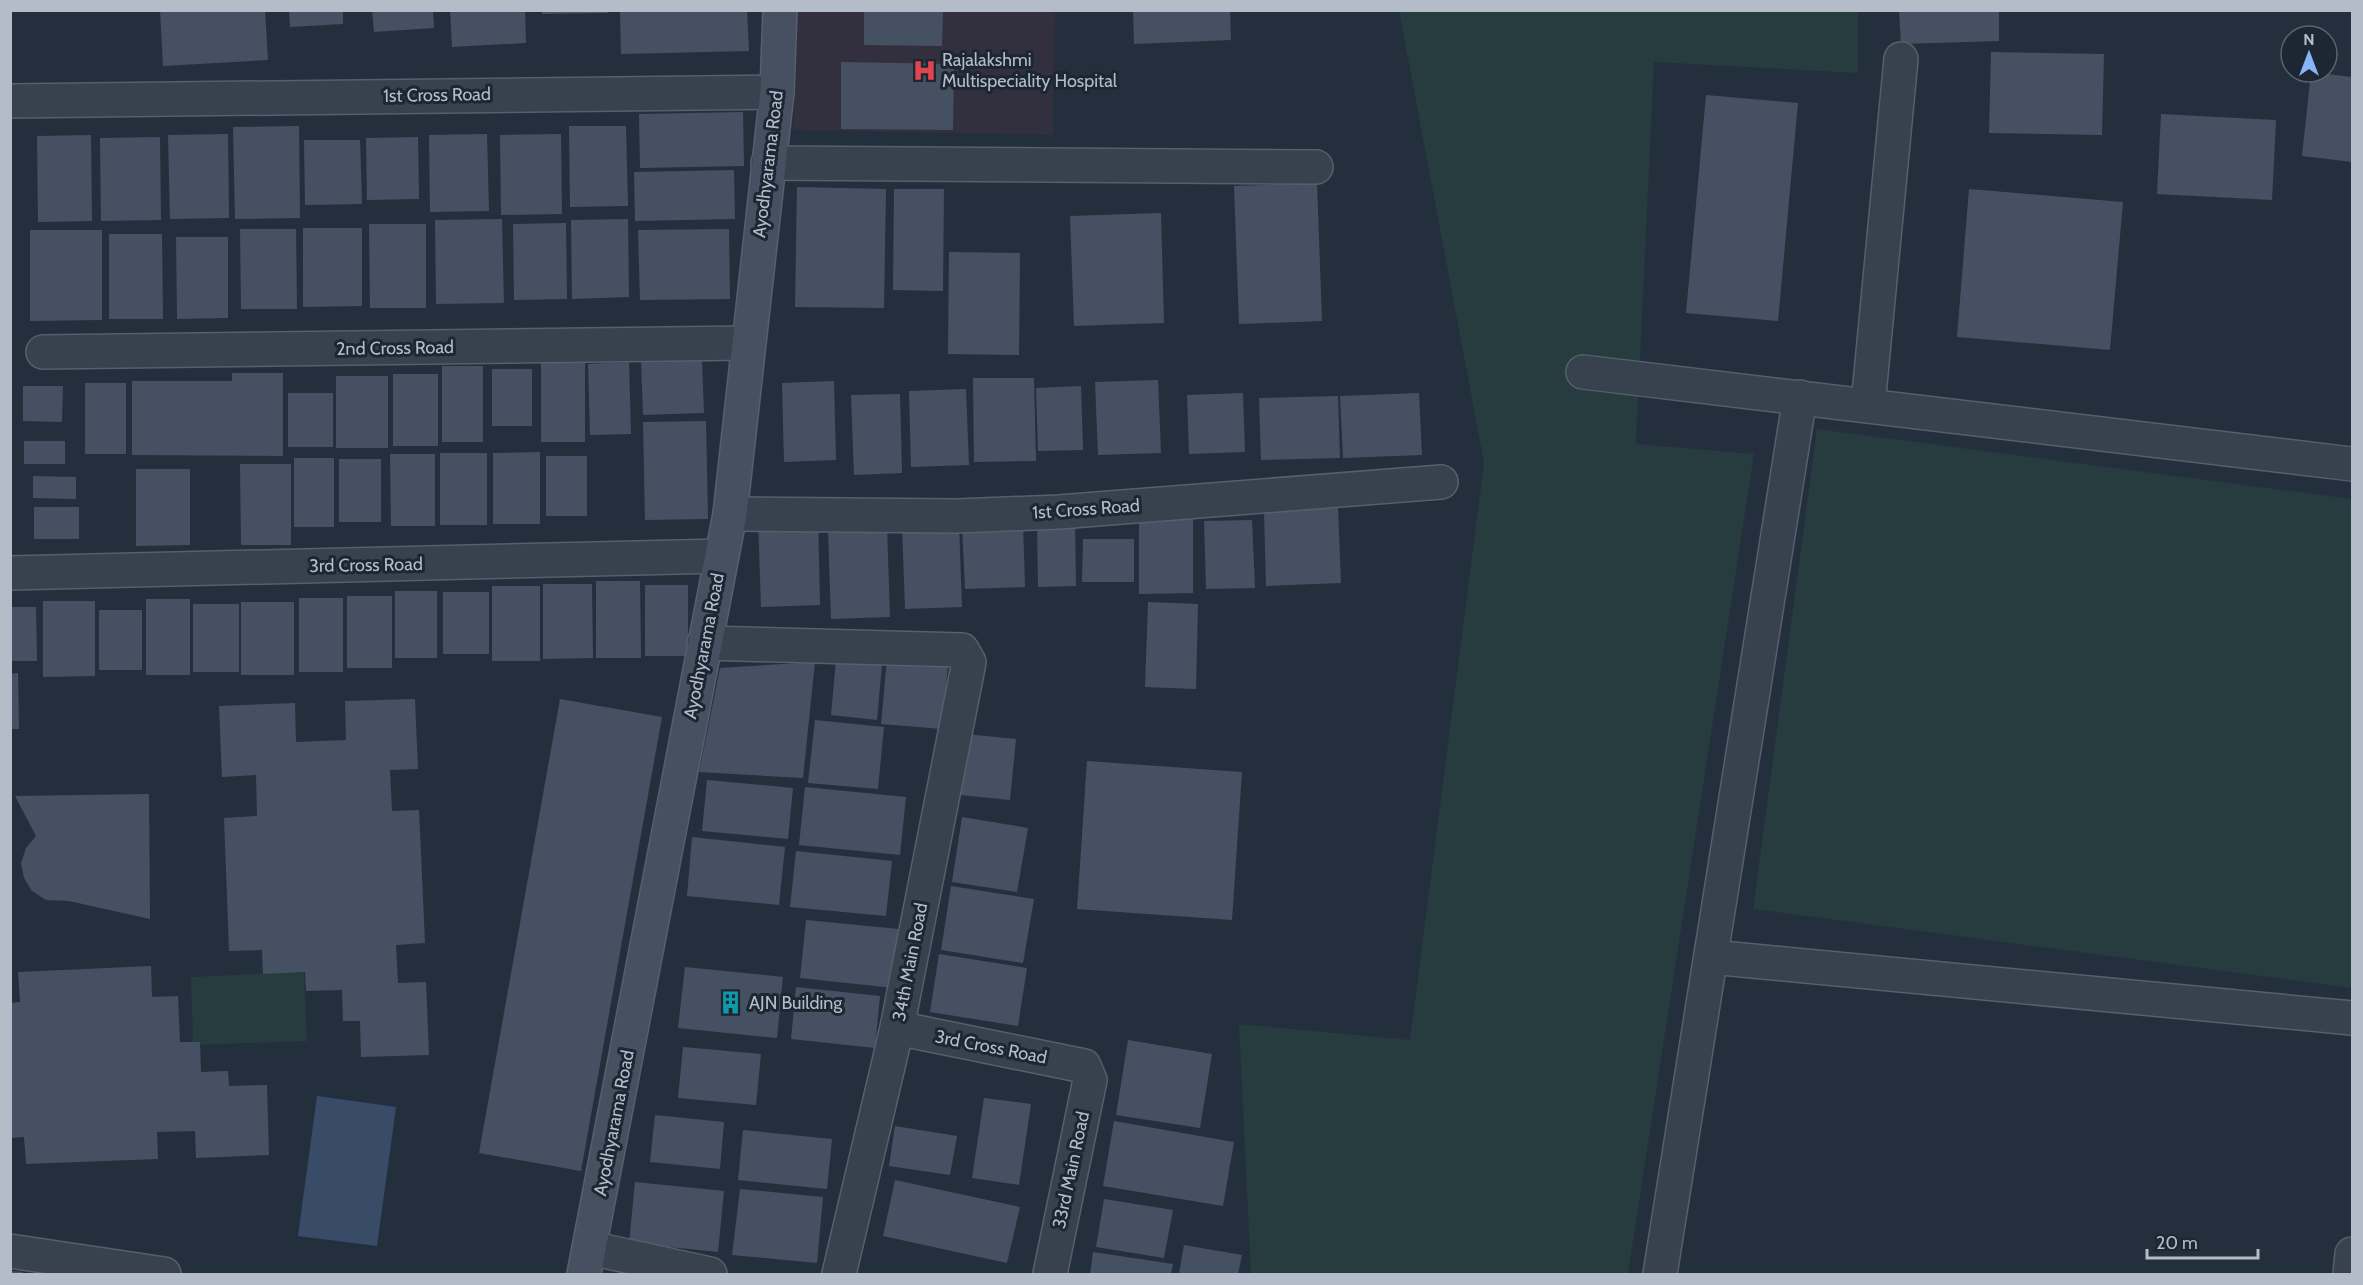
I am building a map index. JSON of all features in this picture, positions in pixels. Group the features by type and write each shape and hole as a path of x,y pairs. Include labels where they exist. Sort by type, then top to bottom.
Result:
{"street":[{"name":"Ayodhyarama Road","path":"587,1262 730,514 747,343 777,92 780,10"},
{"path":"1868,405 1901,59"},
{"name":"1st Cross Road","path":"10,101 777,92"},
{"path":"768,163 1316,167"},
{"name":"2nd Cross Road","path":"43,352 747,343"},
{"path":"1583,372 2352,464"},
{"path":"1660,1275 1800,397"},
{"name":"1st Cross Road","path":"730,514 957,516 1059,512 1441,482"},
{"name":"3rd Cross Road","path":"10,573 722,556"},
{"name":"34th Main Road","path":"704,643 962,650 969,662 897,1028 839,1275"},
{"path":"1711,957 2352,1018"},
{"name":"3rd Cross Road","path":"897,1028 1084,1066"},
{"name":"33rd Main Road","path":"1050,1275 1090,1080 1084,1066"},
{"path":"10,1251 164,1275"},
{"path":"2350,1275 2352,1254"},
{"path":"587,1262 710,1275"}],"shaded area":[{"name":"Rajalakshmi Multispeciality Hospital","path":"795,11 1055,11 1053,135 793,130"}],"green space":[{"path":"1399,11 1858,11 1858,73 1654,62 1636,444 1754,454 1628,1274 1251,1274 1239,1024 1410,1040 1484,463"},
{"path":"1817,429 2352,499 2352,988 1753,909"},
{"path":"304,972 307,1041 193,1045 191,977"}],"water":[{"path":"317,1096 396,1107 377,1246 298,1236"}],"building":[{"path":"160,10 265,10 268,60 163,66"},
{"path":"289,10 343,10 343,24 290,27"},
{"path":"372,10 433,10 434,28 374,32"},
{"path":"450,10 525,10 526,43 452,47"},
{"path":"542,10 608,10 608,13 542,14"},
{"path":"620,10 747,10 749,51 621,54"},
{"path":"864,10 943,10 942,46 864,45"},
{"path":"1133,10 1230,10 1231,40 1134,44"},
{"path":"1899,10 1999,10 1999,41 1901,44"},
{"path":"1991,52 2104,54 2102,135 1989,133"},
{"path":"841,62 954,64 953,130 841,129"},
{"path":"2339,75 2352,77 2352,162 2302,156 2310,84 2339,84"},
{"path":"1706,95 1798,103 1778,321 1686,313"},
{"path":"743,112 744,166 640,168 639,114"},
{"path":"2161,114 2276,120 2272,200 2157,194"},
{"path":"299,126 300,218 235,219 233,127"},
{"path":"569,126 626,126 628,206 570,207"},
{"path":"228,134 229,218 170,219 168,135"},
{"path":"487,134 489,211 430,212 429,135"},
{"path":"561,134 562,214 501,215 500,135"},
{"path":"91,135 92,221 38,222 37,136"},
{"path":"160,137 161,220 101,221 100,138"},
{"path":"418,137 419,199 367,200 366,138"},
{"path":"304,140 360,140 362,204 305,205"},
{"path":"734,170 735,219 635,221 634,172"},
{"path":"1317,183 1322,321 1239,324 1234,186"},
{"path":"797,187 886,189 884,308 795,307"},
{"path":"894,189 944,189 943,291 893,290"},
{"path":"1969,189 2123,202 2110,350 1957,337"},
{"path":"1161,213 1164,323 1074,326 1070,216"},
{"path":"502,219 504,303 436,304 435,220"},
{"path":"628,219 629,297 572,299 571,220"},
{"path":"566,223 567,299 514,300 513,224"},
{"path":"369,224 426,224 426,308 370,308"},
{"path":"303,228 362,228 362,306 303,307"},
{"path":"240,229 296,229 297,309 241,309"},
{"path":"729,229 730,299 640,300 638,230"},
{"path":"30,230 102,230 102,320 30,321"},
{"path":"109,234 162,234 163,319 109,319"},
{"path":"176,237 228,237 228,318 177,319"},
{"path":"949,252 1020,253 1019,355 948,354"},
{"path":"702,360 704,413 643,415 641,362"},
{"path":"629,362 631,434 590,435 588,364"},
{"path":"541,363 585,363 585,442 541,442"},
{"path":"442,366 483,366 483,442 442,442"},
{"path":"492,369 532,369 532,426 492,426"},
{"path":"232,373 283,373 283,456 132,455 132,381 232,381"},
{"path":"393,374 438,374 438,446 393,446"},
{"path":"336,376 388,376 388,448 336,448"},
{"path":"973,378 1034,378 1036,461 974,462"},
{"path":"1158,380 1161,453 1098,455 1095,382"},
{"path":"834,381 836,460 784,462 782,383"},
{"path":"85,383 126,383 126,454 85,454"},
{"path":"23,386 63,386 62,422 23,421"},
{"path":"1081,386 1083,450 1038,451 1036,388"},
{"path":"966,389 969,465 911,467 909,391"},
{"path":"288,393 333,393 333,447 288,447"},
{"path":"1243,393 1245,452 1189,454 1187,395"},
{"path":"1419,393 1422,455 1343,458 1340,396"},
{"path":"900,394 902,473 854,475 851,395"},
{"path":"1338,396 1340,458 1261,460 1259,398"},
{"path":"706,421 708,519 645,520 643,422"},
{"path":"24,441 65,441 65,464 24,464"},
{"path":"540,452 540,524 493,524 493,453"},
{"path":"440,453 487,453 487,525 440,525"},
{"path":"390,454 435,454 435,526 391,526"},
{"path":"546,456 587,456 587,516 546,516"},
{"path":"294,458 334,458 334,527 294,527"},
{"path":"339,459 381,459 381,522 339,522"},
{"path":"240,464 291,464 291,545 241,545"},
{"path":"136,469 190,469 190,545 136,546"},
{"path":"33,476 76,477 76,499 33,498"},
{"path":"34,507 79,507 79,539 34,539"},
{"path":"1338,508 1341,583 1266,586 1264,512"},
{"path":"1193,515 1193,593 1139,594 1139,516"},
{"path":"818,516 820,605 761,607 758,518"},
{"path":"1252,520 1255,588 1206,589 1204,521"},
{"path":"959,523 962,607 905,609 902,525"},
{"path":"1023,523 1025,587 965,589 962,524"},
{"path":"1075,525 1076,586 1038,587 1037,526"},
{"path":"887,526 890,617 831,619 828,529"},
{"path":"1083,539 1134,539 1134,582 1082,582"},
{"path":"596,581 640,581 641,658 596,658"},
{"path":"543,584 592,584 593,658 543,659"},
{"path":"645,585 688,585 688,656 645,656"},
{"path":"492,586 540,586 540,661 492,661"},
{"path":"395,591 437,591 437,658 395,658"},
{"path":"443,592 489,592 489,654 443,654"},
{"path":"347,596 392,596 392,668 347,668"},
{"path":"299,598 343,598 343,672 299,672"},
{"path":"146,599 190,599 190,675 146,675"},
{"path":"43,601 95,601 95,676 43,677"},
{"path":"241,602 294,602 294,675 241,675"},
{"path":"1148,602 1198,604 1196,689 1145,687"},
{"path":"193,604 239,604 239,672 193,672"},
{"path":"10,607 36,607 37,661 10,661"},
{"path":"99,610 142,610 142,670 99,670"},
{"path":"836,659 882,664 877,720 831,715"},
{"path":"887,659 948,666 942,729 881,724"},
{"path":"815,662 803,778 699,772 720,668"},
{"path":"18,673 19,729 10,729 10,674"},
{"path":"415,699 418,769 390,770 392,811 419,810 425,943 396,945 398,983 426,982 429,1055 361,1057 360,1021 343,1021 342,990 306,991 305,972 263,974 262,950 229,951 224,818 257,816 256,775 222,777 219,706 295,703 296,742 346,740 345,701"},
{"path":"560,699 662,717 581,1171 479,1153"},
{"path":"815,720 884,727 878,789 808,783"},
{"path":"966,734 1016,739 1010,800 960,795"},
{"path":"1087,761 1242,772 1232,920 1077,909"},
{"path":"707,780 793,788 788,839 702,831"},
{"path":"805,787 906,797 900,855 799,845"},
{"path":"149,794 150,919 69,901 46,900 32,891 24,878 21,863 26,848 36,836 15,796"},
{"path":"962,817 1028,828 1017,892 952,882"},
{"path":"692,837 785,847 779,905 687,896"},
{"path":"796,851 892,861 886,916 790,907"},
{"path":"951,886 1034,899 1023,963 941,950"},
{"path":"806,920 909,930 903,989 800,978"},
{"path":"939,954 1027,968 1018,1026 930,1012"},
{"path":"151,966 152,997 178,996 180,1042 200,1042 201,1072 228,1071 229,1086 267,1085 269,1155 196,1158 195,1131 157,1132 158,1159 26,1164 24,1137 10,1138 10,1003 20,1002 18,972"},
{"name":"AJN Building","path":"685,967 783,977 777,1038 678,1028"},
{"path":"796,987 880,996 875,1048 791,1039"},
{"path":"1128,1040 1212,1054 1200,1128 1116,1115"},
{"path":"683,1047 761,1054 756,1105 678,1098"},
{"path":"984,1098 1031,1104 1019,1185 972,1178"},
{"path":"655,1115 724,1122 720,1169 650,1162"},
{"path":"1114,1121 1234,1142 1223,1206 1103,1186"},
{"path":"895,1126 957,1136 950,1175 889,1166"},
{"path":"743,1130 832,1139 827,1189 738,1180"},
{"path":"895,1180 1020,1207 1007,1263 883,1236"},
{"path":"635,1182 724,1191 718,1252 629,1243"},
{"path":"740,1189 823,1197 817,1263 732,1255"},
{"path":"1104,1199 1173,1210 1164,1258 1096,1247"},
{"path":"1184,1245 1242,1255 1238,1274 1179,1274"},
{"path":"1093,1252 1173,1264 1171,1274 1090,1274"},
{"path":"10,1271 23,1272 22,1274 10,1274"}],"place":[{"name":"Rajalakshmi Multispeciality Hospital","path":"924,70"},
{"name":"AJN Building","path":"731,1003"}]}
